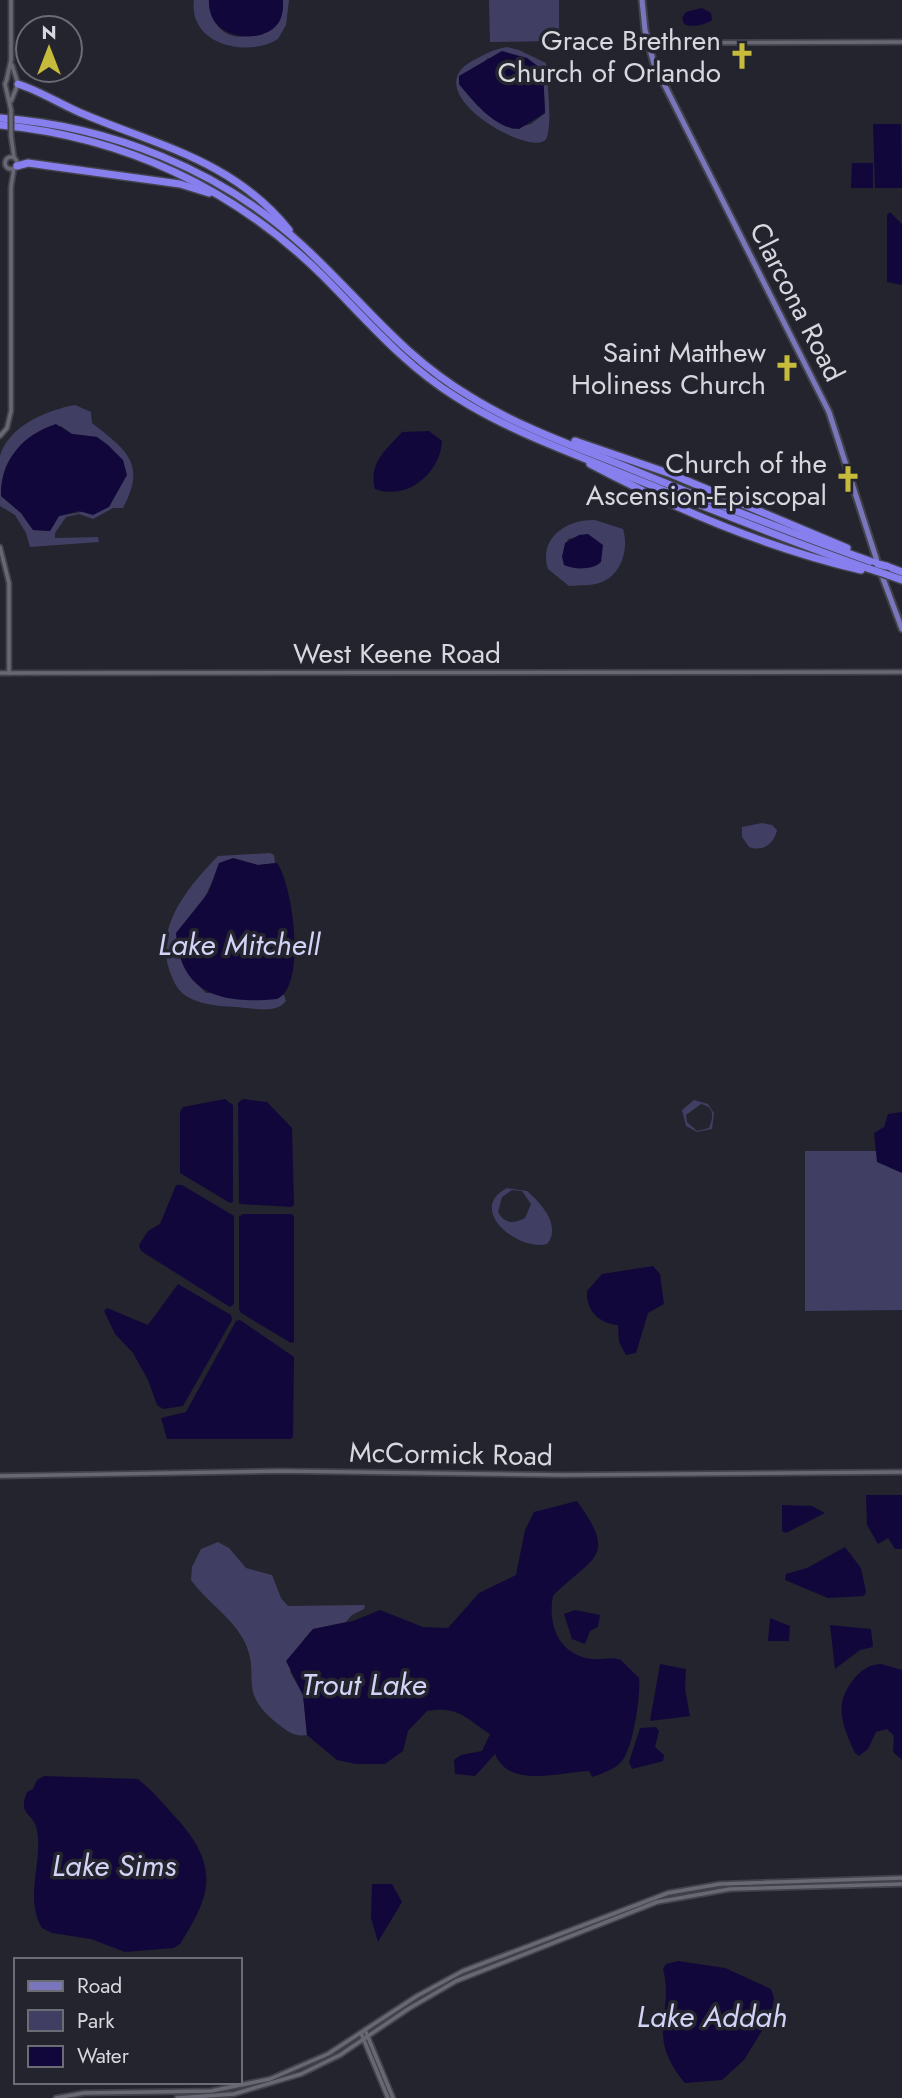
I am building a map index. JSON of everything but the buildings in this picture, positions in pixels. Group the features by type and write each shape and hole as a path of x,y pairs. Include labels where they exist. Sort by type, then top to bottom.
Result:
{"highway":[{"path":"15,84 222,170 265,200 301,244 396,342 480,407"},
{"path":"0,116 45,123 134,145 179,164 244,201 301,244"},
{"path":"0,128 56,133 142,156 201,184 243,209 323,276 398,354 436,384 558,447 871,571 902,572"},
{"path":"15,167 28,163 180,184 201,190 243,209"},
{"path":"490,412 777,528 866,558 902,580"}],"main road":[{"name":"Clarcona Road","path":"642,0 647,43 654,64 828,412 902,629"}],"street":[{"path":"11,0 11,60 14,78"},
{"path":"647,43 902,42"},
{"path":"11,60 5,84 11,101"},
{"path":"7,79 14,83"},
{"path":"8,89 15,84"},
{"path":"0,436 6,428 11,411 11,187 15,167 10,110 15,84"},
{"path":"11,144 7,158 11,187"},
{"path":"7,158 14,157"},
{"path":"7,168 15,167"},
{"path":"0,547 9,583 9,673"},
{"name":"West Keene Road","path":"0,673 902,672"},
{"name":"McCormick Road","path":"0,1476 281,1471 563,1475 902,1472"},
{"path":"177,2095 270,2080 320,2059 416,1996 463,1971 668,1893 731,1884 901,1882"},
{"path":"56,2098 84,2093 234,2094 271,2084 340,2055 456,1981 657,1902 730,1889 901,1882"},
{"path":"363,2032 369,2036 393,2098"},
{"path":"363,2032 363,2040 388,2098"}],"green space":[{"path":"194,0 209,0 209,8 220,28 233,36 241,37 263,28 283,11 283,0 289,0 286,25 278,39 266,45 237,47 222,44 200,28 195,15"},
{"path":"489,0 559,0 559,41 490,42"},
{"path":"502,48 519,50 546,63 548,133 546,139 537,143 521,140 482,120 466,105 457,90 458,74 472,61","holes":["488,58 543,70 545,113 531,124 512,129 477,105 459,84 459,76 480,66"]},
{"path":"75,405 91,412 92,423 123,450 133,468 130,493 123,508 113,508 93,519 79,514 66,517 55,533 55,538 98,537 99,542 30,547 26,533 15,515 0,506 0,456 5,445 21,428 42,415","holes":["61,426 72,434 97,437 122,480 109,507 59,516 50,531 33,530 21,513 1,496 5,468 18,450 36,438"]},
{"path":"595,520 623,529 624,552 619,567 609,578 594,584 569,586 548,569 547,548 558,532 585,521","holes":["589,534 562,557 568,539"]},
{"path":"762,823 772,825 777,830 773,839 763,848 749,847 742,837 742,827"},
{"path":"274,855 275,863 258,865 240,860 212,883 201,904 183,961 194,981 206,993 284,995 286,1001 273,1009 262,1009 209,1004 188,997 180,991 172,977 166,943 169,926 184,896 218,856"},
{"path":"694,1100 708,1104 714,1113 712,1129 697,1132 686,1126 682,1110","holes":["701,1104 706,1105 712,1113 709,1128 697,1131 687,1122 686,1115"]},
{"path":"805,1151 902,1151 902,1310 805,1311"},
{"path":"507,1188 527,1191 543,1208 551,1222 551,1237 547,1244 523,1242 501,1227 494,1217 492,1207 496,1197","holes":["512,1190 522,1191 531,1204 525,1218 506,1221 498,1212 502,1197"]},
{"path":"218,1542 229,1548 246,1568 272,1575 281,1598 288,1606 365,1605 364,1609 352,1615 346,1622 313,1629 304,1639 290,1672 303,1695 307,1735 291,1733 265,1712 253,1692 251,1662 242,1637 191,1580 192,1567 201,1549"}],"water":[{"path":"209,0 283,0 282,14 272,29 262,34 238,36 217,25 211,14"},
{"path":"702,8 711,13 712,20 698,25 684,24 682,18 686,12"},
{"path":"502,51 527,58 543,70 545,113 519,129 510,128 493,119 459,84 459,76"},
{"path":"873,124 901,124 902,188 875,188"},
{"path":"852,163 873,163 873,188 851,188"},
{"path":"890,212 902,224 902,285 887,282 887,215"},
{"path":"56,424 72,434 97,437 123,460 127,475 109,507 93,515 79,511 59,516 50,531 33,530 21,513 1,496 2,483 9,460 24,442"},
{"path":"429,431 442,441 440,453 429,473 410,488 387,492 375,489 373,480 376,464 402,432"},
{"path":"588,534 603,545 601,562 584,568 564,565 562,557 565,543 579,535"},
{"name":"Lake Mitchell","path":"233,858 258,865 277,863 283,875 292,912 294,956 292,975 286,990 277,999 239,1000 208,992 186,971 179,954 176,933 208,893 219,863"},
{"path":"225,1099 233,1105 233,1202 230,1203 180,1173 180,1112 183,1107"},
{"path":"243,1099 267,1102 292,1128 294,1205 291,1207 239,1204 238,1103"},
{"path":"902,1112 902,1173 877,1162 874,1133 884,1127 888,1114"},
{"path":"176,1185 182,1185 234,1216 234,1304 230,1307 141,1251 139,1245 148,1231 160,1224"},
{"path":"243,1214 294,1216 294,1342 291,1343 241,1313 239,1309 239,1217"},
{"path":"653,1266 660,1274 664,1304 648,1313 636,1353 626,1355 619,1342 618,1325 605,1322 595,1315 587,1298 587,1291 602,1274"},
{"path":"178,1284 231,1315 232,1320 183,1406 163,1409 157,1405 148,1380 133,1353 115,1334 104,1311 107,1308 148,1325"},
{"path":"240,1320 294,1357 293,1436 291,1439 167,1439 161,1418 186,1412 236,1321"},
{"path":"866,1495 902,1495 902,1549 895,1549 888,1538 878,1544 867,1525"},
{"name":"Trout Lake","path":"577,1501 590,1520 598,1546 589,1564 553,1596 552,1618 558,1638 572,1652 594,1659 621,1660 639,1678 632,1735 625,1756 618,1765 592,1777 589,1771 523,1775 502,1765 495,1754 475,1776 455,1774 454,1760 461,1755 482,1751 490,1734 461,1715 447,1710 427,1711 408,1731 403,1751 385,1764 356,1764 337,1760 307,1735 303,1695 286,1661 313,1629 353,1621 380,1610 423,1627 448,1628 479,1593 516,1575 525,1530 534,1512"},
{"path":"782,1505 812,1506 825,1513 786,1533 782,1531"},
{"path":"845,1547 861,1568 866,1592 864,1596 828,1598 785,1580 786,1574 807,1568"},
{"path":"575,1610 600,1615 598,1627 590,1631 585,1644 572,1639 564,1614"},
{"path":"770,1618 790,1626 789,1641 768,1641"},
{"path":"830,1625 871,1629 873,1647 860,1650 835,1669"},
{"path":"660,1664 686,1669 685,1689 690,1716 650,1721"},
{"path":"881,1664 902,1670 902,1760 893,1752 894,1736 887,1729 876,1732 868,1749 859,1756 855,1753 842,1716 843,1698 853,1680 862,1671"},
{"path":"656,1727 659,1731 655,1747 664,1755 663,1761 632,1769 629,1762 640,1728"},
{"name":"Lake Sims","path":"44,1776 138,1779 180,1822 201,1854 206,1882 199,1911 180,1944 174,1948 125,1952 91,1939 52,1933 42,1928 34,1905 37,1830 25,1810 24,1800 37,1780"},
{"path":"372,1884 392,1884 402,1902 378,1942 371,1918"},
{"name":"Lake Addah","path":"678,1961 725,1968 771,1989 774,1998 771,2016 744,2060 722,2080 685,2083 666,2051 663,2037 666,1985 663,1969 666,1964"}],"place":[{"name":"Grace Brethren Church of Orlando","path":"742,56"},
{"name":"Saint Matthew Holiness Church","path":"787,368"},
{"name":"Church of the Ascension-Episcopal","path":"848,479"}]}
